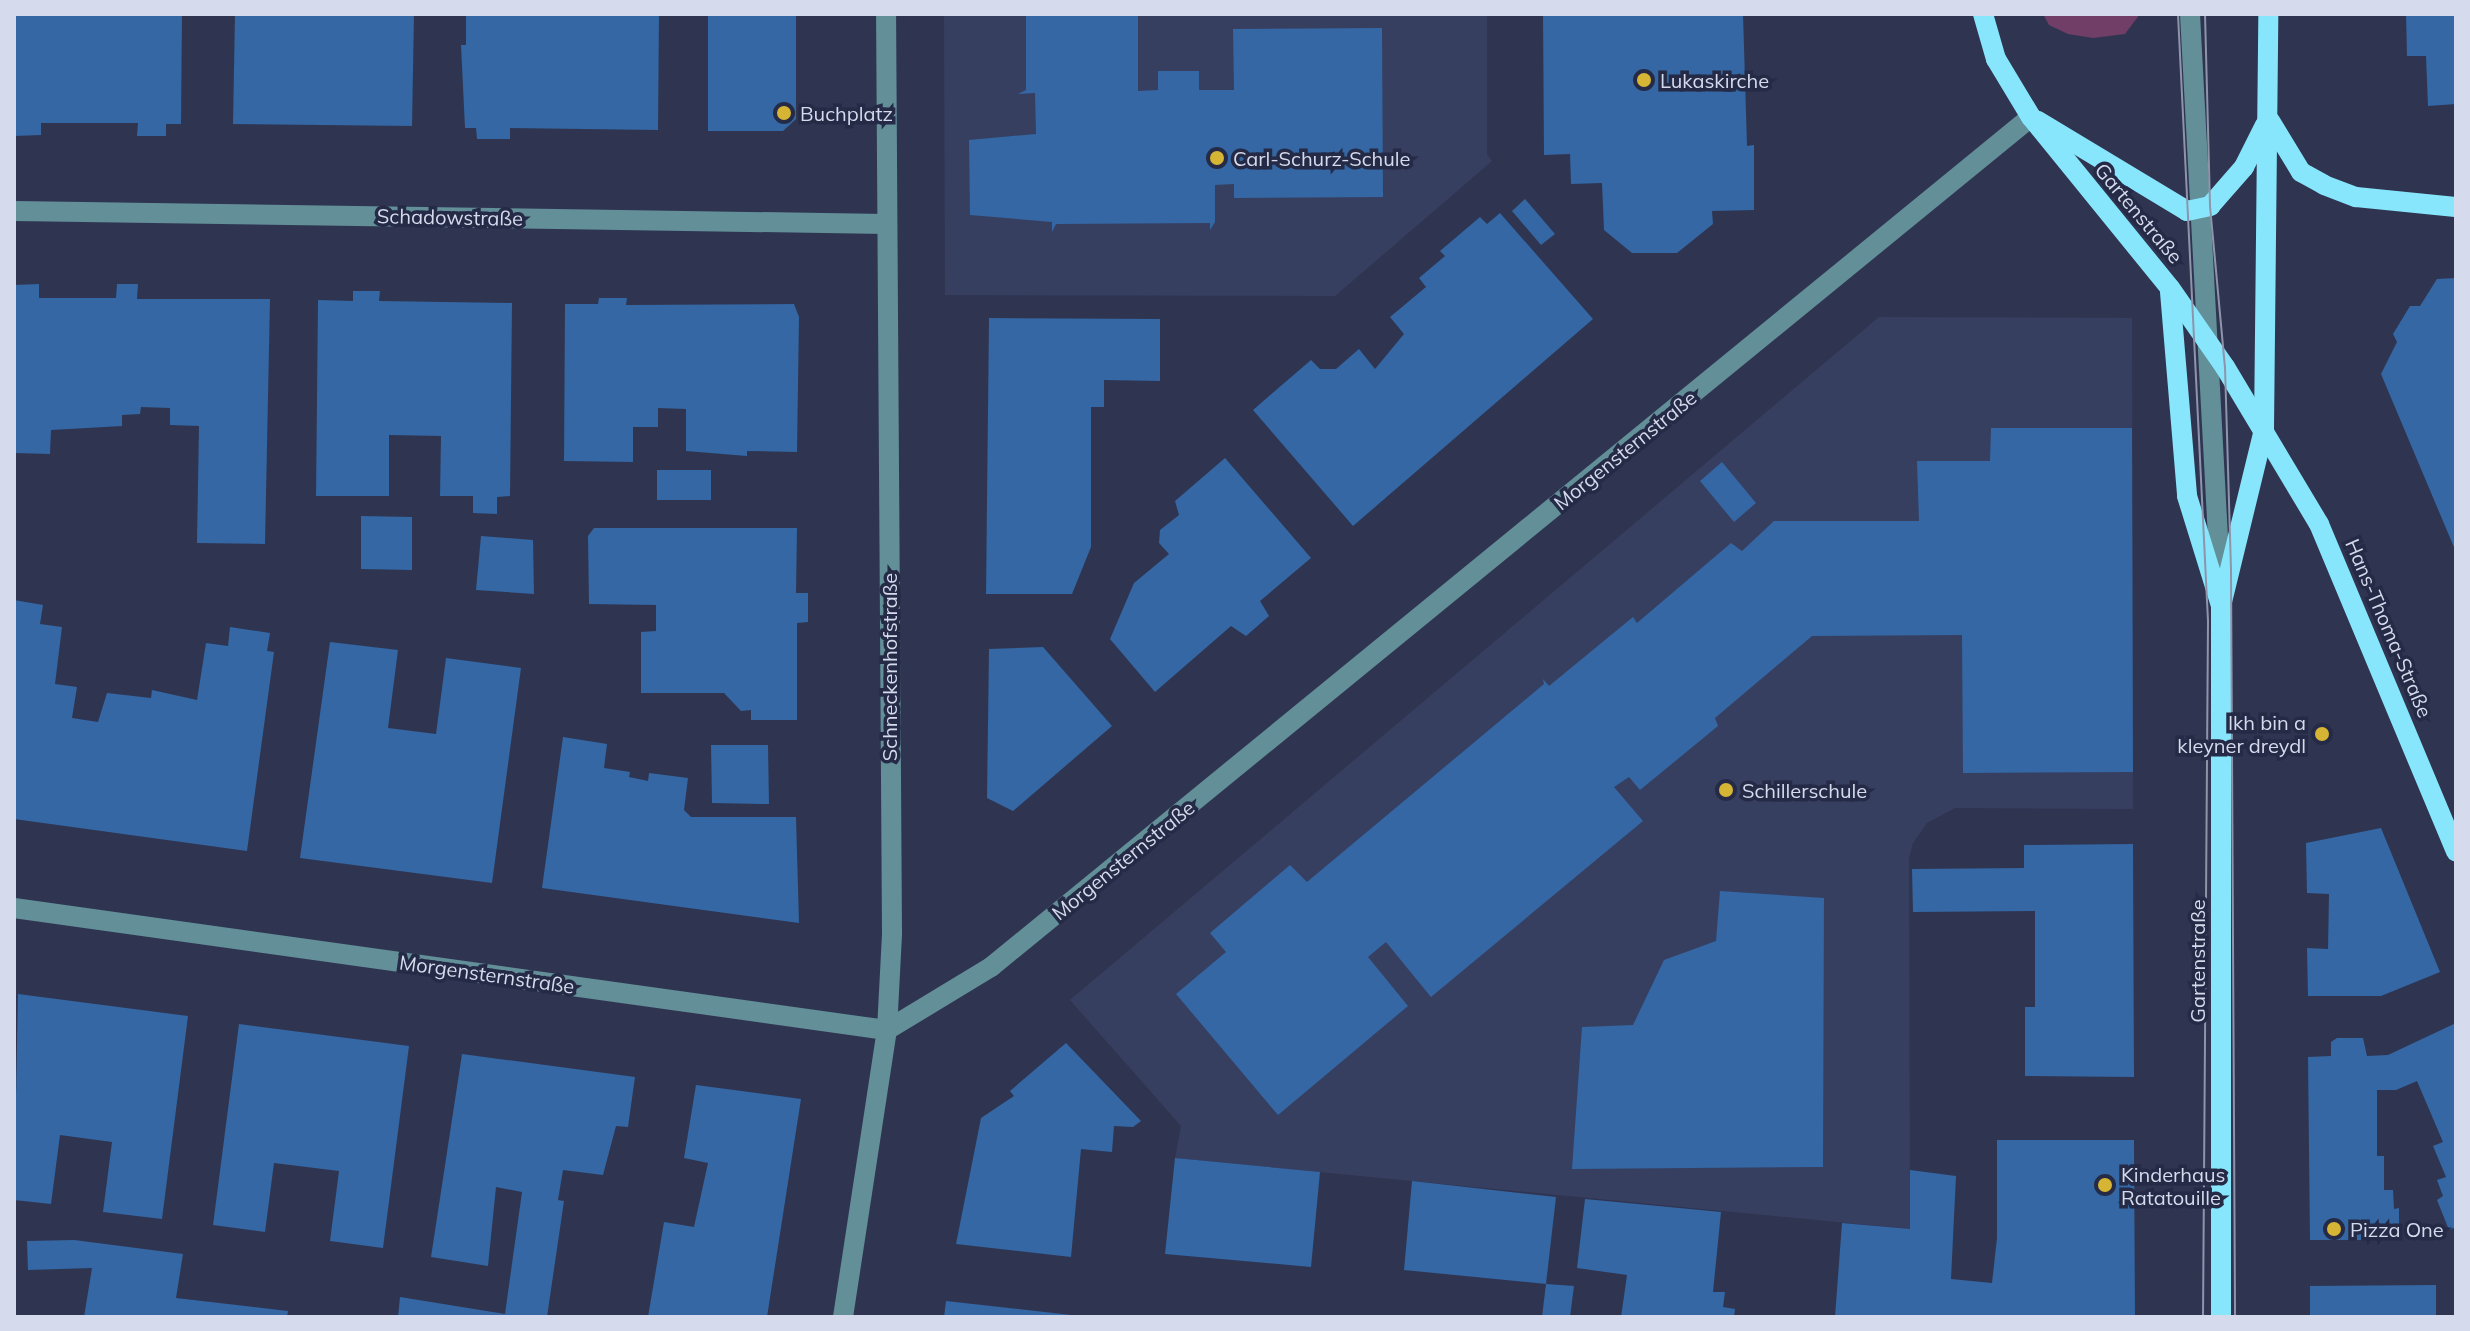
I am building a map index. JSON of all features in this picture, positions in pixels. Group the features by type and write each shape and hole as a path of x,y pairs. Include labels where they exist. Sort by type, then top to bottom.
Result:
{"main road":[{"name":"Gartenstraße","path":"1983,14 1996,59 2031,117 2170,288 2187,496 2221,606"},
{"name":"Gartenstraße","path":"2221,1317 2221,606 2264,429 2268,14"},
{"path":"2031,117 2187,211 2210,206 2244,167 2269,118"},
{"path":"2269,118 2301,172 2324,185 2356,197 2456,207"},
{"name":"Hans-Thoma-Straße","path":"2170,288 2264,429 2325,536 2456,852"}],"street":[{"name":"Schneckenhofstraße","path":"843,1317 887,1030 892,933 886,14"},
{"path":"2190,14 2221,606"},
{"name":"Morgensternstraße","path":"14,908 887,1030 991,967 2031,117"},
{"name":"Schadowstraße","path":"14,211 886,224"}],"shaded area":[{"name":"Carl-Schurz-Schule","path":"944,14 1487,14 1487,154 1492,161 1335,296 945,295"},
{"path":"2043,14 2140,14 2125,34 2093,38 2068,34 2049,25"},
{"name":"Schillerschule","path":"1879,317 2132,318 2133,809 1955,808 1927,823 1913,843 1909,858 1910,1229 1175,1158 1181,1126 1070,1000"}],"building":[{"path":"14,14 182,14 181,124 166,124 166,136 137,136 138,123 41,123 41,135 14,136"},
{"path":"235,14 414,14 412,126 233,124"},
{"path":"466,14 659,14 658,130 510,128 510,139 477,139 476,128 465,128 461,45 466,45"},
{"path":"708,14 796,14 796,119 783,131 708,131"},
{"path":"1026,14 1138,14 1138,91 1158,90 1158,71 1199,71 1199,90 1234,90 1233,29 1382,28 1383,197 1234,198 1234,184 1215,185 1215,222 1210,230 1210,223 1056,224 1052,232 1052,222 970,215 969,140 1036,134 1035,93 1018,94 1026,90"},
{"name":"Lukaskirche","path":"1543,14 1743,14 1747,146 1754,145 1754,210 1712,211 1713,224 1677,253 1632,253 1604,230 1602,183 1571,184 1570,154 1544,155"},
{"path":"2406,14 2456,14 2456,104 2428,106 2426,56 2407,56"},
{"path":"1525,199 1555,234 1541,245 1512,211"},
{"path":"1500,213 1593,319 1353,526 1253,410 1311,360 1320,369 1336,369 1359,349 1375,369 1404,334 1390,317 1426,287 1419,278 1445,256 1440,251 1480,217 1487,224"},
{"path":"2456,278 2456,552 2381,374 2397,342 2393,334 2410,306 2420,306 2437,279"},
{"path":"39,284 39,298 116,298 117,284 138,284 137,299 270,299 265,544 197,543 199,426 170,425 170,408 141,407 140,414 122,415 122,426 51,430 50,454 14,453 14,285"},
{"path":"353,291 380,291 379,301 512,303 510,496 497,497 497,514 473,513 473,496 440,496 441,436 389,435 389,496 316,496 318,300 353,301"},
{"path":"599,298 627,298 626,305 794,304 799,317 797,452 747,451 747,456 686,451 686,409 658,408 658,427 633,427 633,462 564,461 565,304 598,304"},
{"path":"989,318 1160,319 1160,381 1104,380 1104,407 1091,407 1091,547 1072,594 986,594"},
{"path":"1991,428 2132,428 2133,772 1963,773 1962,635 1812,636 1715,718 1718,726 1640,790 1629,777 1614,787 1643,821 1431,997 1386,942 1368,957 1408,1006 1278,1115 1176,994 1226,952 1210,933 1290,865 1307,882 1544,684 1543,679 1549,686 1633,617 1637,623 1731,543 1742,551 1774,521 1919,521 1917,461 1990,461"},
{"path":"1225,458 1311,558 1260,601 1269,616 1246,636 1231,626 1155,692 1110,639 1134,583 1169,554 1159,543 1160,530 1179,515 1175,501"},
{"path":"1722,462 1756,503 1734,522 1700,481"},
{"path":"657,470 711,470 711,500 657,500"},
{"path":"361,516 412,517 412,570 361,569"},
{"path":"594,528 797,528 796,593 808,593 808,622 797,623 797,720 751,720 751,710 741,711 724,693 641,693 641,632 656,631 656,605 589,604 588,536"},
{"path":"481,536 533,540 534,594 476,590"},
{"path":"14,600 43,605 40,624 62,627 55,684 77,687 72,718 98,722 107,693 151,698 152,690 197,700 206,643 228,646 230,627 270,633 267,651 274,652 247,851 14,819"},
{"path":"330,642 398,650 388,728 436,734 446,658 521,668 492,883 300,858"},
{"path":"1043,647 1112,726 1013,811 987,798 989,649"},
{"path":"563,737 607,744 604,768 630,772 629,777 648,781 649,773 688,778 684,810 691,817 796,817 799,923 542,888"},
{"path":"711,745 768,745 769,804 712,803"},
{"path":"2381,828 2440,972 2381,996 2308,996 2307,948 2328,949 2329,894 2307,893 2306,843"},
{"path":"2133,844 2134,1077 2025,1076 2025,1007 2035,1007 2035,911 1913,912 1912,869 2024,868 2024,845"},
{"path":"1720,891 1824,898 1823,1167 1572,1169 1582,1027 1633,1025 1664,960 1716,941"},
{"path":"18,994 188,1016 162,1219 103,1212 112,1142 60,1135 51,1204 14,1200"},
{"path":"2456,1023 2456,1227 2449,1230 2437,1200 2443,1196 2437,1180 2446,1177 2433,1146 2443,1142 2417,1081 2396,1090 2377,1090 2377,1156 2384,1156 2384,1190 2393,1190 2394,1209 2399,1208 2399,1240 2310,1240 2308,1057 2331,1056 2331,1042 2337,1038 2363,1038 2367,1056 2388,1055"},
{"path":"239,1024 409,1046 383,1248 330,1241 339,1171 274,1163 265,1232 213,1225"},
{"path":"1066,1043 1141,1121 1133,1127 1114,1126 1112,1152 1081,1149 1071,1257 956,1244 981,1118 1014,1096 1010,1091"},
{"path":"462,1054 635,1077 628,1127 616,1126 603,1175 563,1170 558,1200 564,1201 547,1317 398,1317 400,1297 505,1314 522,1192 496,1187 488,1266 431,1257"},
{"path":"696,1085 801,1099 767,1317 648,1317 664,1222 694,1227 708,1163 684,1158"},
{"path":"1997,1140 2134,1140 2135,1317 1835,1317 1842,1223 1910,1229 1910,1170 1956,1176 1951,1279 1992,1283 1997,1238"},
{"path":"1175,1158 1320,1172 1311,1267 1165,1254"},
{"path":"1412,1181 1556,1197 1546,1284 1404,1270"},
{"path":"1585,1199 1721,1212 1713,1292 1725,1292 1723,1307 1735,1309 1734,1317 1621,1317 1627,1275 1577,1268"},
{"path":"74,1240 183,1254 176,1298 288,1311 287,1317 84,1317 92,1268 28,1270 27,1241"},
{"path":"1546,1284 1574,1286 1570,1317 1542,1317"},
{"path":"2436,1285 2436,1317 2310,1317 2310,1286"},
{"path":"946,1301 1071,1315 1071,1317 944,1317"}],"tram line":[{"path":"2178,14 2208,621 2203,1317"},
{"path":"2205,14 2210,206 2225,367 2231,569 2235,1317"}],"place":[{"name":"Lukaskirche","path":"1644,80"},
{"name":"Buchplatz","path":"784,113"},
{"name":"Carl-Schurz-Schule","path":"1217,158"},
{"name":"Ikh bin a kleyner dreydl","path":"2322,734"},
{"name":"Schillerschule","path":"1726,790"},
{"name":"Kinderhaus Ratatouille","path":"2105,1185"},
{"name":"Pizza One","path":"2334,1229"}]}
